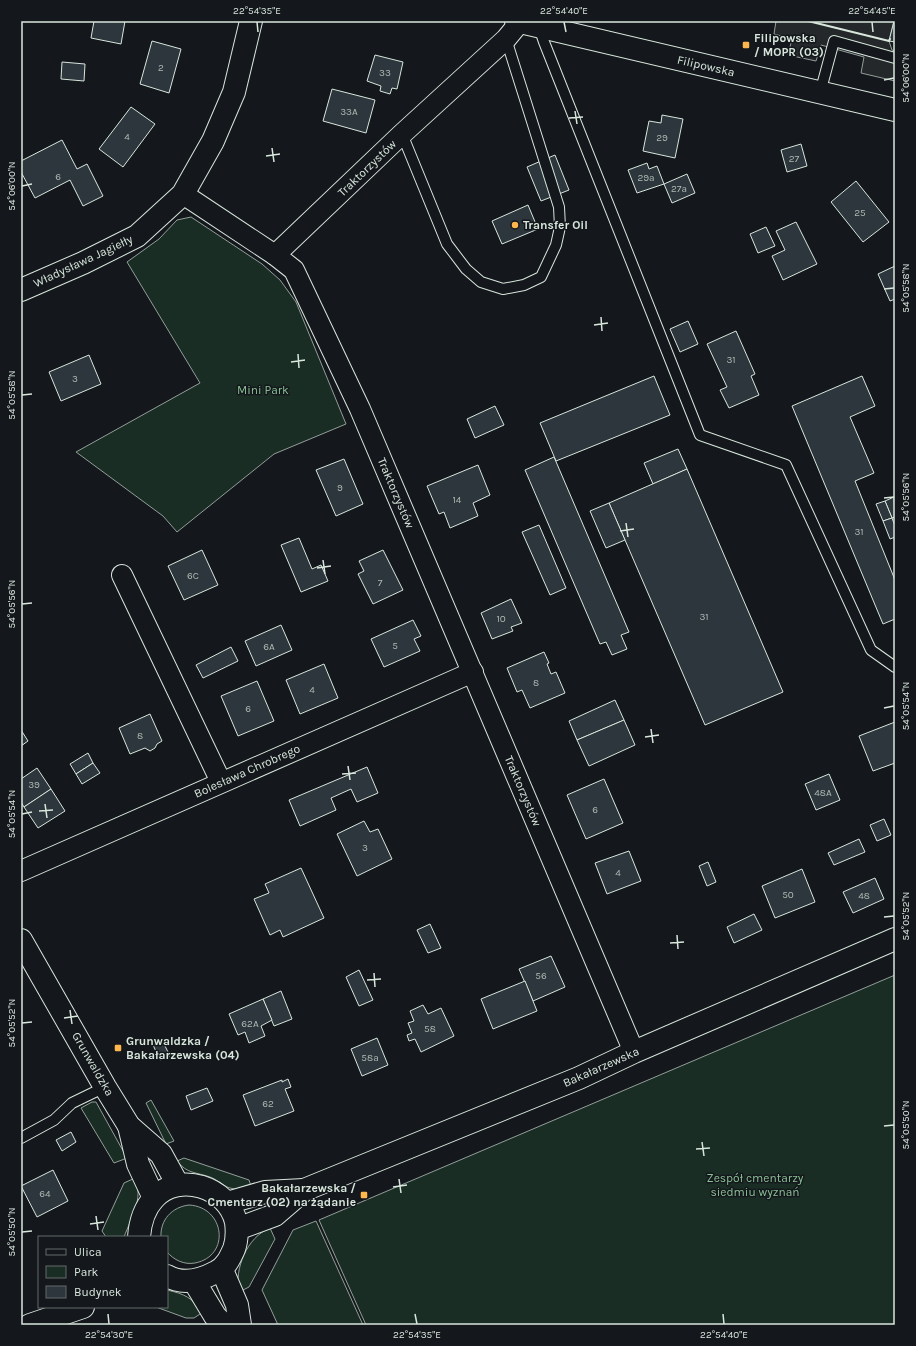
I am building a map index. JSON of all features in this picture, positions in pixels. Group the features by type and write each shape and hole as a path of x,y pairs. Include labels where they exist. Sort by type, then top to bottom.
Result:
{"street":[{"name":"Władysława Jagiełły","path":"21,290 83,263 137,236 183,194 213,140 234,92 251,21"},
{"name":"Filipowska","path":"520,27 895,110"},
{"name":"Traktorzystów","path":"520,27 402,134 275,255 294,270 360,409 634,1052"},
{"path":"183,194 275,255"},
{"path":"122,574 221,782"},
{"name":"Bolesława Chrobrego","path":"21,871 473,672"},
{"name":"Bakałarzewska","path":"237,1229 275,1215 304,1190 579,1078 634,1052 895,939"},
{"name":"Grunwaldzka","path":"21,940 129,1126 161,1154 178,1185"},
{"name":"Grunwaldzka","path":"129,1126 138,1164 154,1198"},
{"path":"139,1236 140,1226 145,1211 154,1198 165,1189 178,1185 196,1184 213,1191 227,1203 234,1215 237,1229 236,1245 229,1260 222,1270 194,1281 179,1280 168,1276"},
{"name":"Bakałarzewska","path":"227,1203 265,1192 304,1190"},
{"path":"222,1270 237,1305 240,1325"},
{"path":"194,1281 215,1316 224,1325"},
{"path":"21,1322 45,1308"},
{"path":"30,1325 80,1308"}],"lane":[{"path":"402,134 447,244 466,269 481,282 503,289 524,285 541,277 556,245 560,227 559,207 520,27"},
{"path":"520,27 544,42 700,434 786,465 871,650 895,667"},
{"path":"820,93 834,41 895,58"},
{"path":"21,1138 54,1120 72,1103 105,1087"}],"green space":[{"name":"Mini Park","path":"191,217 262,264 280,280 296,302 346,424 274,454 177,532 163,516 76,452 200,383 127,262 159,239 177,220"},
{"name":"Zespół cmentarzy siedmiu wyznań","path":"895,975 895,1325 366,1325 319,1220"},
{"path":"151,1100 174,1141 166,1144 146,1103"},
{"path":"92,1102 96,1102 127,1158 114,1163 81,1108"},
{"path":"184,1158 249,1180 252,1189 239,1190 230,1188 205,1175 192,1172 184,1168 177,1161"},
{"path":"135,1178 138,1193 136,1208 124,1236 105,1236 102,1231 124,1183"},
{"path":"189,1205 201,1208 210,1214 216,1222 219,1232 218,1242 214,1251 207,1259 195,1263 187,1263 176,1260 168,1253 168,1236 161,1236 163,1225 168,1215 177,1208"},
{"path":"316,1221 363,1325 278,1325 262,1290 293,1230"},
{"path":"270,1228 275,1239 249,1287 239,1292 238,1274 244,1255 255,1239 262,1232"},
{"path":"168,1290 188,1297 203,1312 194,1318 186,1318 159,1308 168,1308"}],"shaded area":[{"path":"776,21 894,21 889,41 892,50 895,51 895,81 861,73 864,57 821,45 816,61 788,55 792,39 774,34"}],"building":[{"path":"94,21 125,21 121,44 91,38"},
{"path":"895,21 895,42 889,41"},
{"path":"152,41 181,49 169,93 140,84"},
{"path":"375,55 403,62 397,89 392,88 390,94 380,91 381,86 367,81"},
{"path":"62,62 85,64 84,81 61,79"},
{"path":"332,89 375,100 366,133 323,121"},
{"path":"131,107 155,124 123,167 99,149"},
{"path":"662,115 683,119 675,158 643,151 649,121 661,123"},
{"path":"62,140 77,169 87,164 103,196 83,206 70,180 35,198 21,172 21,161"},
{"path":"801,144 807,166 787,172 781,150"},
{"path":"555,155 569,190 541,201 527,167"},
{"path":"647,163 649,169 657,166 664,184 637,193 628,170"},
{"path":"687,174 695,193 672,203 664,184"},
{"path":"856,181 889,222 863,242 831,202"},
{"name":"Transfer Oil","path":"528,205 538,229 502,244 492,221"},
{"path":"796,222 817,264 783,280 772,256 785,250 776,231"},
{"path":"766,227 775,246 758,253 750,234"},
{"path":"895,266 895,299 890,301 878,274"},
{"path":"688,321 698,344 680,352 670,329"},
{"path":"736,331 755,374 751,376 759,395 729,408 720,390 727,387 707,344"},
{"path":"89,355 101,384 61,401 49,372"},
{"path":"654,376 670,415 556,461 540,423"},
{"path":"862,376 875,406 850,417 874,473 855,481 895,580 895,619 883,624 792,406"},
{"path":"495,406 504,425 475,438 467,419"},
{"path":"678,449 687,469 653,484 644,463"},
{"path":"554,457 629,632 621,635 627,649 612,655 606,642 600,644 525,470"},
{"path":"344,459 363,504 336,516 316,470"},
{"path":"478,465 490,495 473,503 478,516 450,528 444,512 439,514 427,486"},
{"path":"687,469 783,692 705,725 609,503"},
{"path":"894,497 895,517 892,518 885,501"},
{"path":"885,501 892,518 883,521 876,504"},
{"path":"609,503 625,540 606,548 590,511"},
{"path":"892,518 895,526 895,537 890,539 883,521"},
{"path":"539,525 566,588 550,595 522,532"},
{"path":"299,538 312,569 321,565 328,581 301,592 281,545"},
{"path":"202,550 218,585 184,600 168,566"},
{"path":"383,550 403,590 373,604 358,574 364,571 359,561"},
{"path":"511,599 522,623 511,627 513,631 492,639 481,613"},
{"path":"413,620 421,636 414,639 420,651 384,667 371,639"},
{"path":"281,625 292,650 256,666 245,641"},
{"path":"231,647 238,661 203,678 196,665"},
{"path":"544,652 549,663 547,664 551,674 556,672 565,693 530,708 522,690 517,692 507,668"},
{"path":"324,664 338,698 300,714 286,680"},
{"path":"257,681 274,721 238,736 221,696"},
{"path":"615,700 624,720 577,740 569,721"},
{"path":"150,714 162,741 150,751 145,748 130,754 119,728"},
{"path":"624,720 635,745 589,766 577,740"},
{"path":"895,722 895,763 873,771 859,736"},
{"path":"21,730 28,741 21,746"},
{"path":"88,753 93,763 76,774 70,764"},
{"path":"93,763 100,773 82,784 76,774"},
{"path":"367,767 378,793 357,802 351,789 331,798 336,810 300,826 289,800"},
{"path":"37,768 51,789 24,807 21,802 21,779"},
{"path":"829,774 840,800 816,810 805,784"},
{"path":"604,779 623,823 586,839 567,795"},
{"path":"51,789 65,811 38,828 24,807"},
{"path":"884,819 891,835 877,841 870,825"},
{"path":"364,821 370,832 378,829 392,859 357,876 337,834"},
{"path":"859,839 865,852 834,865 828,853"},
{"path":"629,851 641,881 607,894 595,863"},
{"path":"708,862 716,882 707,886 699,866"},
{"path":"301,868 324,918 283,937 280,930 270,935 254,899 269,893 265,884"},
{"path":"802,869 815,902 775,918 762,886"},
{"path":"875,878 884,899 853,913 843,892"},
{"path":"754,914 762,930 734,943 727,927"},
{"path":"430,924 441,948 428,953 417,930"},
{"path":"551,956 565,987 533,1001 519,969"},
{"path":"359,970 373,1000 359,1006 346,977"},
{"path":"525,981 537,1011 493,1029 481,999"},
{"path":"281,991 292,1019 274,1026 263,999"},
{"path":"263,999 272,1020 261,1026 265,1036 249,1043 245,1032 238,1035 229,1014"},
{"path":"423,1005 428,1014 441,1008 454,1036 421,1052 415,1039 409,1041 407,1035 412,1033 408,1023 414,1021 410,1011"},
{"path":"377,1038 388,1065 362,1076 351,1049"},
{"path":"162,1040 170,1056 160,1060 153,1045"},
{"path":"288,1079 291,1087 285,1089 294,1111 255,1126 243,1095"},
{"path":"207,1088 213,1101 191,1110 186,1096"},
{"path":"71,1132 76,1142 62,1151 56,1140"},
{"path":"53,1170 68,1201 37,1217 21,1186"}],"wall":[{"path":"808,21 889,41 890,39"}],"place":[{"name":"Filipowska / MOPR (03)","path":"746,45"},
{"name":"Transfer Oil","path":"515,225"},
{"name":"Grunwaldzka / Bakałarzewska (04)","path":"118,1048"},
{"name":"Bakałarzewska / Cmentarz (02) na żądanie","path":"364,1195"}]}
